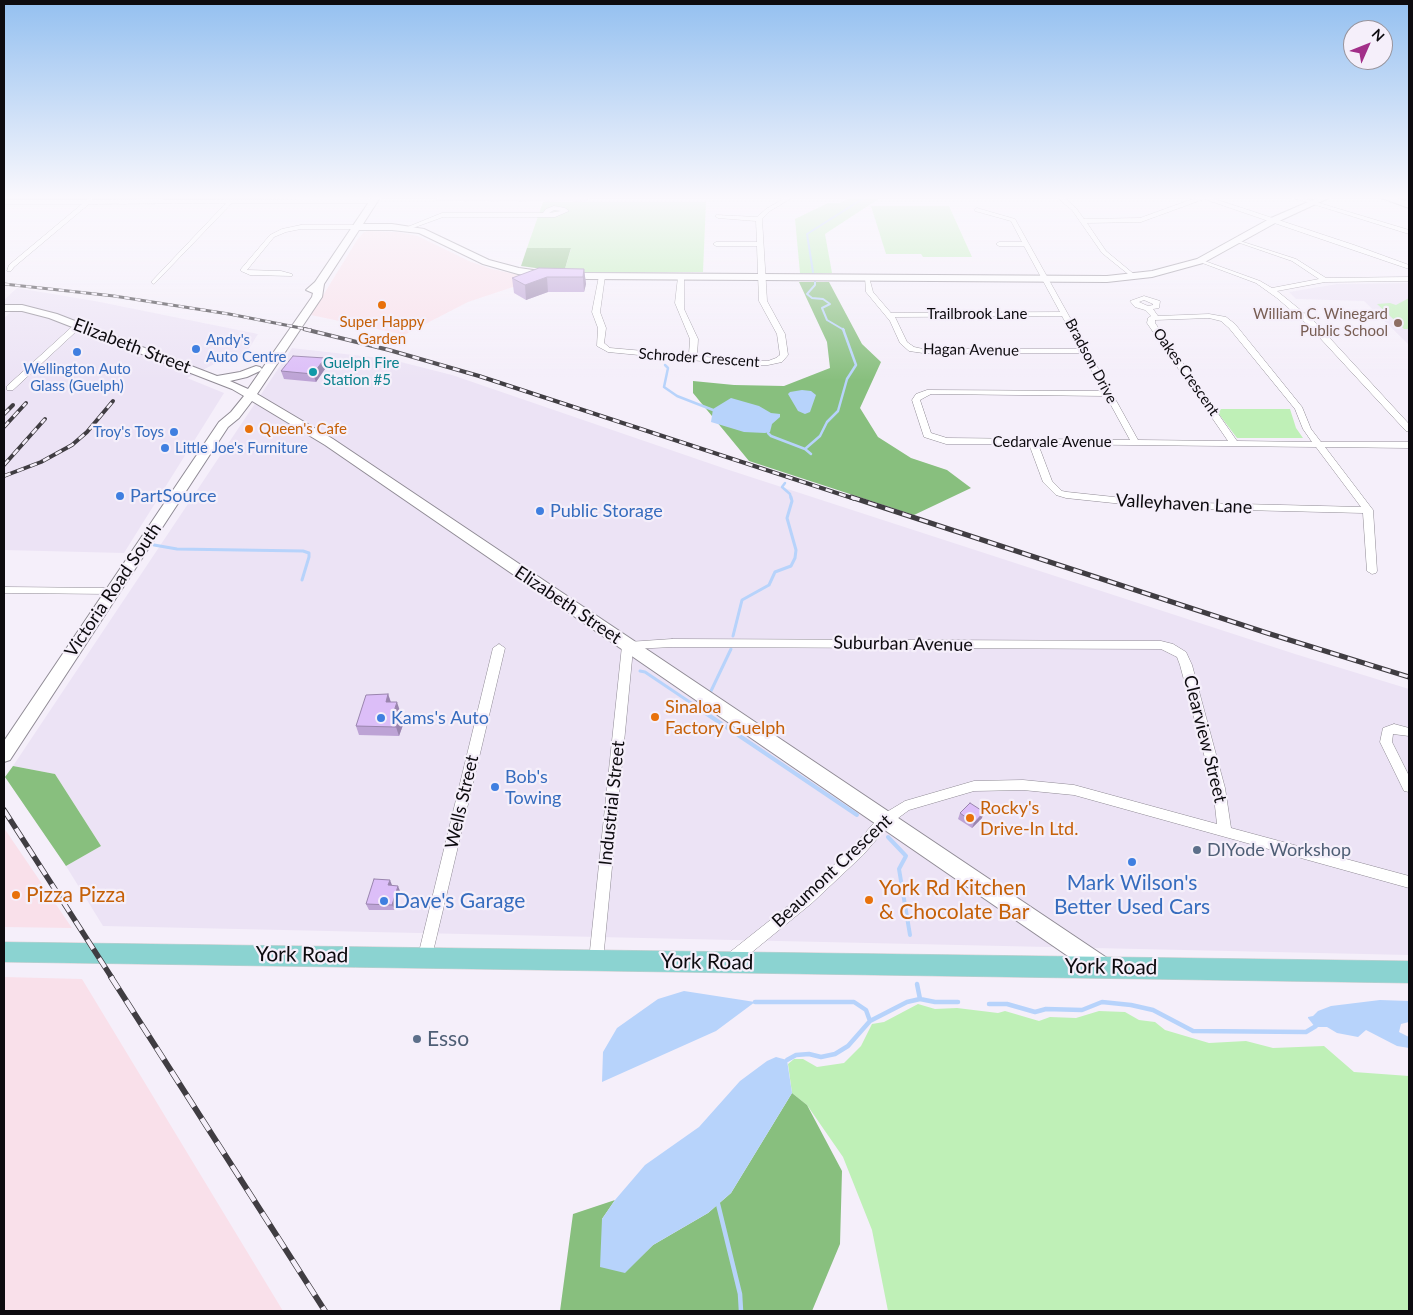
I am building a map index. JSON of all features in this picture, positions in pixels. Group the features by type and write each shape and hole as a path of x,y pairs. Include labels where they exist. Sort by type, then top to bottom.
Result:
{"main road":[{"path":"292,325 317,297 319,284 337,257"},
{"path":"476,257 506,268 540,274 1047,279 1107,279 1133,276 1167,271 1207,257"},
{"name":"Elizabeth Street","path":"4,308 22,308 38,311 216,379 246,392 275,408 332,444 1102,967"},
{"name":"Victoria Road South","path":"4,755 223,425 235,415 256,369 292,325"},
{"name":"Victoria Road South","path":"223,425 226,413 246,392 292,325"},
{"path":"216,379 243,375 256,369"},
{"path":"235,415 252,409 275,408"},
{"name":"York Road","path":"4,952 425,956 1409,972"}],"street":[{"path":"9,270 21,257"},
{"path":"154,282 177,257"},
{"path":"254,257 243,270 245,272 280,273 290,276"},
{"path":"760,257 762,277"},
{"name":"Bradson Drive","path":"1035,257 1135,442"},
{"path":"1109,257 1133,276"},
{"path":"1286,257 1294,260 1325,280"},
{"path":"1381,257 1409,267"},
{"path":"1200,261 1273,290 1311,323 1409,429"},
{"name":"Schroder Crescent","path":"602,276 596,312 602,328 600,344 603,348 613,351 768,363 782,358 784,355 781,334 763,301 762,277"},
{"path":"681,276 679,303 694,339 693,358"},
{"name":"Hagan Avenue","path":"867,278 870,292 896,325 904,343 917,350 1085,351"},
{"path":"1273,290 1325,280 1409,279"},
{"path":"1148,308 1155,316"},
{"name":"Trailbrook Lane","path":"888,315 1066,314"},
{"name":"Oakes Crescent","path":"1234,443 1150,320 1155,316 1209,316 1228,322 1300,409 1307,429 1317,444 1368,510"},
{"path":"10,388 78,326"},
{"name":"Cedarvale Avenue","path":"1108,394 930,392 919,396 916,400 927,435 946,441 1409,444"},
{"name":"Valleyhaven Lane","path":"1033,442 1048,482 1059,493 1066,495 1161,505 1368,510"},
{"path":"1368,510 1372,571"},
{"path":"4,590 112,591"},
{"name":"Suburban Avenue","path":"628,646 672,643 1161,645 1177,650"},
{"name":"Industrial Street","path":"596,960 628,646"},
{"name":"Wells Street","path":"425,956 499,648"},
{"name":"Clearview Street","path":"1177,650 1182,655 1186,664 1205,729 1219,788 1225,831"},
{"path":"1409,732 1394,729 1387,731 1386,742 1392,758 1409,787"},
{"name":"Beaumont Crescent","path":"729,962 807,899 858,850 885,820 905,806 974,786 1023,785 1053,787 1093,794 1409,882"}],"shaded area":[{"path":"346,257 462,257 492,269 528,277 516,286 468,302 404,335 311,315"},
{"name":"William C. Winegard Public School","path":"1409,283 1409,345 1364,301 1296,299 1289,292 1337,284"},
{"path":"17,288 95,301 258,334 243,358 232,355 187,378 224,393 124,553 4,550 4,318 19,305 4,304 4,300"},
{"path":"292,348 389,359 452,375 726,469 1295,654 1409,689 1409,955 103,926 66,866 101,846 55,774 13,766"},
{"path":"4,828 72,928 4,927"},
{"path":"4,977 82,979 283,1311 4,1311"}],"green space":[{"path":"524,257 568,257 564,272 521,266"},
{"path":"568,257 704,257 703,272 564,272"},
{"path":"799,257 829,257 832,273 800,273"},
{"path":"799,282 829,282 862,344 881,362 860,408 878,437 911,458 947,470 971,488 914,515 749,461 693,393 693,381 734,385 784,386 830,368 827,342"},
{"path":"1409,298 1409,329 1404,329 1377,304 1390,303 1396,305"},
{"path":"1215,409 1290,409 1296,428 1303,438 1237,438"},
{"path":"13,766 55,774 101,846 66,866 5,777"},
{"path":"918,1004 935,1009 957,1008 998,1013 1005,1011 1039,1021 1050,1017 1076,1018 1099,1011 1125,1012 1139,1020 1155,1022 1165,1030 1209,1043 1246,1041 1273,1048 1324,1046 1354,1072 1409,1076 1409,1311 888,1311 872,1230 843,1157 807,1105 792,1093 788,1064 794,1059 803,1059 817,1067 844,1063 861,1046 872,1024 884,1022"},
{"path":"792,1093 807,1105 842,1171 840,1244 812,1311 560,1311 573,1214 615,1200 602,1219 625,1272 653,1245 708,1213 731,1193"}],"water":[{"path":"802,390 811,391 816,395 810,412 805,414 798,411 788,394"},
{"path":"731,398 759,406 771,413 780,414 780,417 772,424 770,432 765,433 744,432 711,422 713,409"},
{"path":"684,991 755,1002 716,1031 602,1082 603,1052 617,1028 658,999"},
{"path":"1380,1000 1409,1001 1409,1022 1401,1024 1399,1032 1409,1037 1409,1048 1397,1046 1366,1030 1358,1037 1337,1033 1327,1027 1315,1027 1308,1018 1318,1011 1331,1006"},
{"path":"776,1057 787,1060 792,1093 731,1193 708,1213 653,1245 625,1273 600,1267 602,1219 615,1200 645,1165 699,1127 740,1081 767,1061"}],"building":[{"path":"539,268 584,269 583,277 547,277 525,285 512,278"},
{"path":"293,356 325,358 313,374 281,371"},
{"name":"Kams's Auto","path":"388,694 386,702 397,702 392,717 400,717 396,727 356,726 366,695"},
{"path":"970,803 984,812 974,823 960,813"},
{"name":"Dave's Garage","path":"374,879 390,880 388,885 398,886 392,905 366,904"}],"waterway":[{"path":"811,257 813,272"},
{"path":"815,281 815,285 807,294 812,298 823,299 830,304 822,308 827,320 843,330"},
{"path":"805,449 820,436 827,422 838,411 847,379 856,365 843,330"},
{"path":"665,365 668,368 664,387 677,396 713,410"},
{"path":"768,433 771,436 805,449"},
{"path":"805,449 811,454"},
{"path":"785,483 782,487 790,494 791,499"},
{"path":"733,636 742,600 769,585 775,572 791,566 795,558 796,550 787,518 792,501 791,497"},
{"path":"154,545 177,549 303,551 309,553 309,557 302,580"},
{"path":"711,691 731,649"},
{"path":"640,671 645,672 703,711"},
{"path":"701,710 857,815"},
{"path":"888,837 906,856 899,869 910,935"},
{"path":"917,984 920,999"},
{"path":"870,1021 907,1002 920,999"},
{"path":"920,999 935,1002 958,1002"},
{"path":"755,1002 854,1002 866,1010 870,1021"},
{"path":"989,1004 1007,1004 1035,1012 1046,1009 1082,1010 1102,1002 1131,1005 1153,1010 1193,1031 1306,1032 1316,1026"},
{"path":"787,1060 796,1055 809,1054 821,1057 835,1054 848,1046 870,1021"},
{"path":"718,1204 740,1294 741,1311"}],"railway":[{"path":"4,284 114,296 229,314 311,330"},
{"path":"304,329 389,350 479,376 855,499"},
{"path":"4,476 41,462 72,445 87,432 113,401"},
{"path":"4,427 26,403"},
{"path":"4,414 13,405"},
{"path":"4,465 45,419"},
{"path":"851,497 1267,633 1409,677"},
{"path":"4,810 112,978"},
{"path":"111,977 325,1311"}],"place":[{"name":"Super Happy Garden","path":"382,305"},
{"name":"William C. Winegard Public School","path":"1398,323"},
{"name":"Andy's Auto Centre","path":"196,349"},
{"name":"Wellington Auto Glass (Guelph)","path":"77,352"},
{"name":"Guelph Fire Station #5","path":"313,372"},
{"name":"Queen's Cafe","path":"249,429"},
{"name":"Troy's Toys","path":"174,432"},
{"name":"Little Joe's Furniture","path":"165,448"},
{"name":"PartSource","path":"120,496"},
{"name":"Public Storage","path":"540,511"},
{"name":"Sinaloa Factory Guelph","path":"655,717"},
{"name":"Kams's Auto","path":"381,718"},
{"name":"Bob's Towing","path":"495,787"},
{"name":"Rocky's Drive-In Ltd.","path":"970,818"},
{"name":"DIYode Workshop","path":"1197,850"},
{"name":"Mark Wilson's Better Used Cars","path":"1132,862"},
{"name":"Pizza Pizza","path":"16,895"},
{"name":"York Rd Kitchen & Chocolate Bar","path":"869,900"},
{"name":"Dave's Garage","path":"384,901"},
{"name":"Esso","path":"417,1039"}]}
